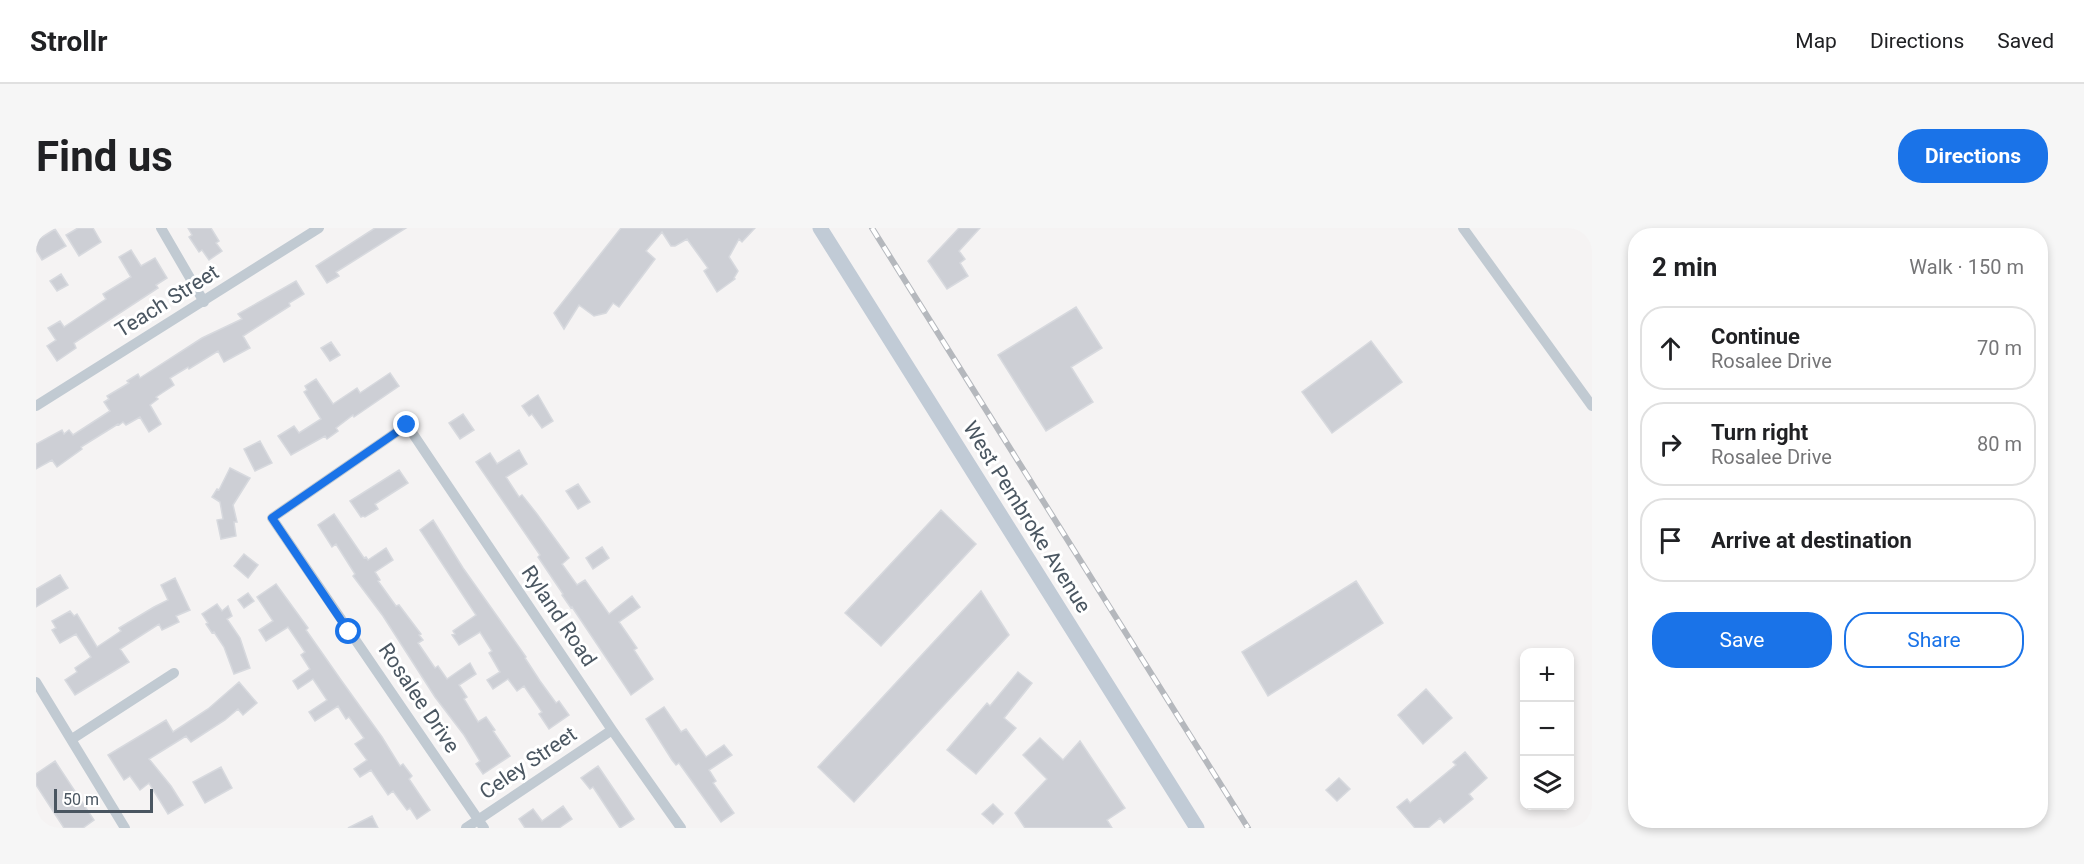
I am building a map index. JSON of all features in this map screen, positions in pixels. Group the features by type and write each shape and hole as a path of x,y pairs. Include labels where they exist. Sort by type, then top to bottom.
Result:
{"main road":[{"name":"West Pembroke Avenue","path":"820,228 1197,828"}],"street":[{"path":"161,228 204,302"},
{"name":"Teach Street","path":"36,406 319,228"},
{"path":"1463,228 1592,405"},
{"name":"Ryland Road","path":"407,425 612,730 681,828"},
{"name":"Rosalee Drive","path":"407,425 272,518 481,824"},
{"path":"72,739 174,673"},
{"path":"36,682 125,828"},
{"name":"Celey Street","path":"466,828 481,824 612,730"}],"building":[{"path":"78,228 93,228 101,242 79,256 66,235"},
{"path":"188,228 211,228 219,241 216,243 222,251 209,260 202,250 199,252 189,237 192,235"},
{"path":"375,228 406,228 336,272 339,276 327,283 316,266"},
{"path":"621,228 755,228 742,242 739,239 729,257 738,271 735,279 717,292 704,271 708,268 687,239 671,246 662,232 646,251 655,259 619,307 613,303 606,313 594,316 579,305 564,329 554,313"},
{"path":"959,228 980,228 959,251 965,259 960,263 968,276 947,289 928,261"},
{"path":"55,229 66,246 42,260 36,250 36,241"},
{"path":"131,250 141,266 155,258 167,278 156,285 158,288 74,343 76,348 57,361 47,346 56,340 48,328 60,321 64,327 106,299 103,294 131,277 119,257"},
{"path":"61,274 68,285 57,291 50,281"},
{"path":"296,281 304,294 289,303 290,306 243,336 250,348 224,362 218,351 170,378 174,385 156,397 158,399 150,405 161,424 149,432 140,417 126,425 123,422 81,447 82,449 57,467 52,460 36,469 36,444 62,430 64,434 69,430 73,435 110,411 104,402 109,399 107,396 129,383 127,381 138,374 140,378 202,338 242,319 238,314"},
{"path":"1076,307 1102,348 1071,367 1093,402 1046,431 998,355"},
{"path":"1371,341 1402,382 1332,433 1302,392"},
{"path":"331,342 340,355 330,361 321,348"},
{"path":"390,373 399,386 354,417 353,415 336,428 338,431 327,439 325,436 291,455 278,436 294,426 299,433 321,419 304,392 307,390 305,386 316,379 333,404 357,388 360,393"},
{"path":"538,395 553,421 542,428 532,414 529,416 522,406"},
{"path":"463,414 474,430 460,439 449,423"},
{"path":"260,441 272,463 255,471 244,449"},
{"path":"519,450 527,464 506,477 519,497 522,495 569,558 562,564 577,585 585,580 609,614 632,596 640,607 619,622 637,648 634,650 653,679 631,695 562,595 538,557 540,555 476,462 490,453 497,464"},
{"path":"230,468 250,478 233,505 237,522 234,522 236,536 221,539 217,520 223,519 220,502 212,497 217,489 219,490"},
{"path":"399,470 408,483 375,504 378,509 361,517 350,501"},
{"path":"578,484 590,502 578,509 566,491"},
{"path":"941,510 976,544 881,646 845,613"},
{"path":"334,514 364,558 368,560 386,548 393,560 375,572 380,580 378,581 421,634 419,635 423,640 418,643 435,668 438,666 447,679 470,663 476,674 459,685 467,697 464,699 478,722 486,717 510,756 483,774 476,764 480,761 464,735 435,697 383,616 353,576 355,574 336,544 332,547 318,525"},
{"path":"433,520 540,681 556,703 559,701 569,715 549,729 539,714 542,712 524,686 517,691 508,679 493,689 487,680 500,672 489,653 492,651 480,632 459,645 452,635 455,634 453,631 476,615 420,530"},
{"path":"602,547 609,558 593,569 586,558"},
{"path":"244,554 258,565 248,578 234,566"},
{"path":"60,575 68,588 36,607 36,589"},
{"path":"175,578 190,610 176,616 179,622 162,630 159,624 120,649 129,662 75,695 65,680 77,672 75,668 91,657 76,634 60,643 52,630 56,628 52,621 70,611 74,616 77,614 97,647 121,631 119,628 168,600 161,585"},
{"path":"1356,581 1383,623 1268,696 1242,652"},
{"path":"276,584 400,766 403,764 412,776 409,779 430,810 417,819 410,808 407,810 393,791 388,795 371,770 360,777 354,769 367,760 355,744 364,738 349,717 346,719 338,706 315,721 309,712 327,700 313,679 298,689 293,681 310,669 301,655 305,652 288,627 266,641 259,630 273,621 257,597"},
{"path":"981,591 1009,635 854,802 818,767"},
{"path":"248,593 254,601 244,608 238,600"},
{"path":"217,604 222,611 228,606 232,616 227,619 240,638 250,668 234,674 224,647 206,624 208,623 202,614"},
{"path":"1018,672 1032,683 1004,718 1016,728 976,774 947,750 987,703 990,706"},
{"path":"239,682 257,703 243,715 238,709 191,742 186,736 149,759 183,805 168,814 149,783 140,790 130,776 124,780 108,755 166,720 173,732 208,709"},
{"path":"1426,689 1452,718 1423,744 1398,715"},
{"path":"664,707 681,732 686,729 706,757 724,745 732,755 709,770 716,781 713,783 734,813 721,822 679,763 676,765 672,760 646,719"},
{"path":"1040,738 1063,760 1080,741 1125,808 1107,820 1112,828 1025,828 1015,813 1047,779 1023,755"},
{"path":"1465,752 1487,778 1469,794 1473,799 1444,823 1440,818 1428,828 1415,828 1397,807 1407,799 1410,803 1456,765 1453,762"},
{"path":"55,761 94,820 83,828 64,828 36,785 36,774"},
{"path":"598,766 634,819 620,828 593,787 590,789 581,778"},
{"path":"221,767 232,788 205,803 193,782"},
{"path":"1339,778 1350,789 1337,801 1326,790"},
{"path":"993,804 1003,814 993,824 982,814"},
{"path":"563,806 572,819 559,828 525,828 519,819 533,809 542,821"},
{"path":"372,816 378,828 348,828"}],"railway":[{"path":"872,228 1248,828"}],"route":[{"path":"349,632 272,518 407,425"}]}
